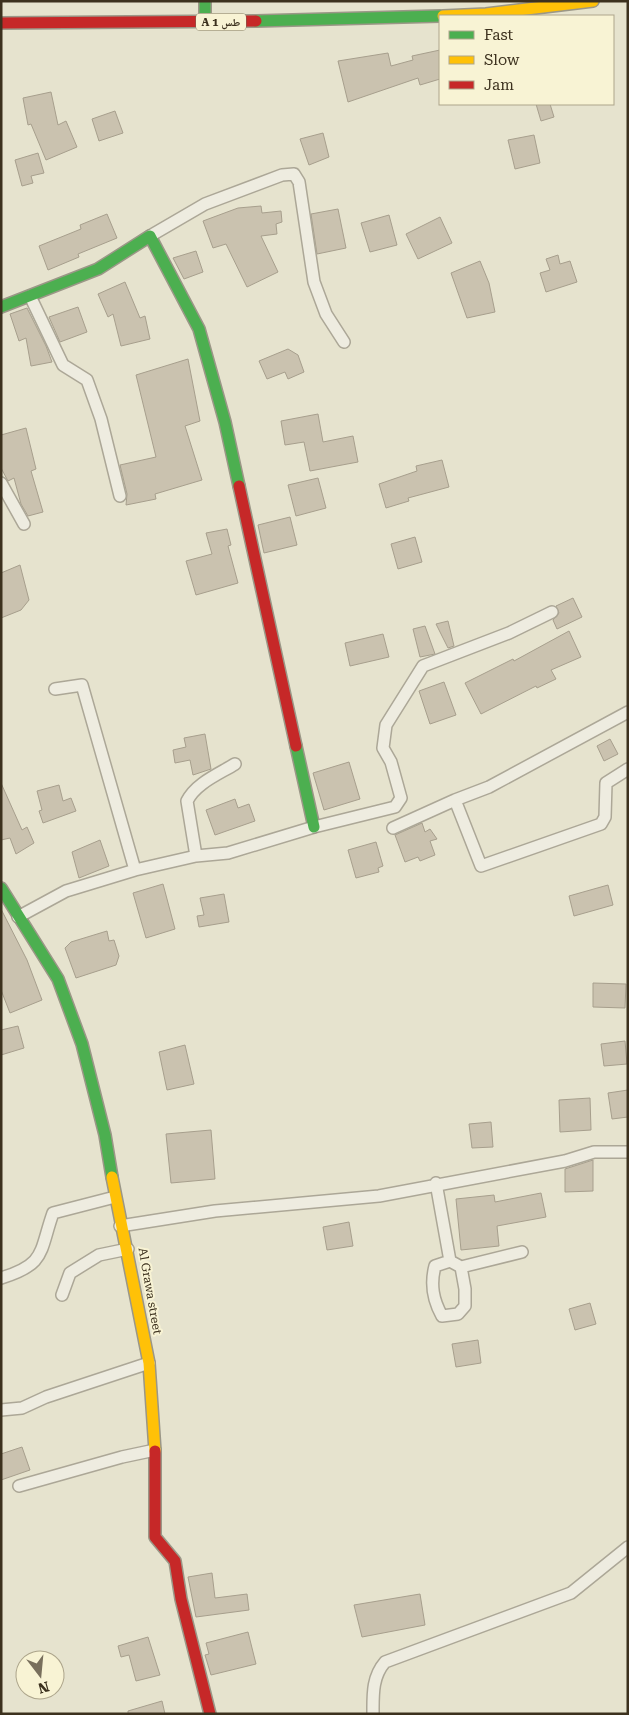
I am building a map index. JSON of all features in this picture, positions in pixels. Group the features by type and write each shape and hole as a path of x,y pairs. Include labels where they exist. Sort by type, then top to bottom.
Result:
{"main road":[{"path":"205,1 205,22"},
{"name":"A 1 طس","path":"464,15 593,1"},
{"name":"A 1 طس","path":"1,22 205,22 439,16"},
{"path":"1,307 113,262 133,250 150,236 199,328 204,346 225,422 314,827"},
{"name":"Al Grawa street","path":"1,888 6,904 18,917 58,979 82,1044 105,1135 120,1226 128,1248 149,1362 155,1450 155,1537 175,1561 181,1599 210,1714"}],"street":[{"path":"150,236 204,204 282,175 294,174 299,182 314,282 326,314 344,342"},
{"path":"30,296 63,365 88,380 120,496"},
{"path":"1,483 24,524"},
{"path":"18,917 66,891 135,870 196,856 228,853 314,827 395,807 401,798 391,762 383,748 386,725 424,666 510,633 552,612"},
{"path":"56,689 82,685 135,870"},
{"path":"393,828 489,787 628,712"},
{"path":"196,856 187,801 191,793 208,780 236,764"},
{"path":"455,800 481,866 601,824 604,817 606,783 628,770"},
{"path":"120,1226 215,1211 379,1196 436,1183 565,1160 594,1152 628,1152"},
{"path":"436,1183 456,1264 522,1252"},
{"path":"1,1278 22,1272 38,1260 53,1213 115,1196"},
{"path":"62,1295 70,1272 99,1255 128,1248"},
{"path":"1,1410 22,1408 46,1397 149,1362"},
{"path":"19,1486 122,1457 155,1450"},
{"path":"373,1714 373,1690 376,1677 385,1662 571,1593 628,1547"}],"building":[{"path":"439,50 439,79 420,85 418,78 348,102 338,61 388,53 391,66 413,60 412,56"},
{"path":"51,92 58,125 66,121 77,147 46,160 31,124 28,125 23,98"},
{"path":"536,105 550,105 554,117 541,121"},
{"path":"115,111 123,133 99,141 92,119"},
{"path":"323,133 329,157 309,165 300,139"},
{"path":"534,135 540,163 515,169 508,140"},
{"path":"38,153 44,173 31,176 33,183 22,186 15,160"},
{"path":"261,206 262,213 281,211 282,222 276,224 277,234 261,236 278,272 247,287 226,244 213,248 203,221 238,208"},
{"path":"338,209 346,248 317,254 311,214"},
{"path":"107,214 117,238 78,254 79,257 48,270 39,246 81,229 80,225"},
{"path":"389,215 397,245 370,252 361,223"},
{"path":"440,217 452,243 418,259 406,234"},
{"path":"196,251 203,272 184,279 173,258"},
{"path":"558,255 560,264 570,261 577,282 546,292 540,273 550,270 546,259"},
{"path":"480,261 489,283 495,312 467,318 451,273"},
{"path":"125,282 140,318 145,316 150,339 121,346 113,314 108,317 98,294"},
{"path":"78,307 87,332 60,342 49,317"},
{"path":"27,308 52,362 31,366 26,338 19,341 10,314"},
{"path":"288,349 298,355 304,372 288,379 285,372 267,379 259,361"},
{"path":"188,359 200,421 185,426 202,480 155,494 156,499 126,505 127,494 120,465 156,457 136,375"},
{"path":"318,414 323,442 353,436 358,462 310,471 304,442 285,445 281,421"},
{"path":"26,428 36,469 31,471 43,512 28,516 21,504 14,478 8,481 1,468 1,435"},
{"path":"442,460 449,487 408,498 409,501 386,508 379,484 417,471 416,466"},
{"path":"318,478 326,508 296,516 288,485"},
{"path":"290,517 297,545 264,553 258,525"},
{"path":"227,529 231,545 228,546 238,583 196,595 186,561 212,554 206,533"},
{"path":"415,537 422,562 398,569 391,544"},
{"path":"20,565 29,600 21,610 1,618 1,573"},
{"path":"573,598 582,617 557,629 553,620 559,613 556,606"},
{"path":"448,621 454,646 448,648 436,624"},
{"path":"425,626 435,654 420,657 413,629"},
{"path":"569,631 581,657 551,670 556,679 537,688 536,686 481,714 465,683 513,659 514,661"},
{"path":"383,634 389,657 350,666 345,643"},
{"path":"444,682 456,715 430,724 419,691"},
{"path":"205,734 211,769 193,775 190,760 175,763 173,750 186,747 184,738"},
{"path":"610,739 618,754 604,761 597,746"},
{"path":"349,762 360,799 324,810 313,773"},
{"path":"1,783 22,830 27,827 34,843 16,854 10,838 1,840"},
{"path":"59,785 63,801 71,798 76,811 43,823 39,811 42,810 37,791"},
{"path":"235,799 238,808 249,804 255,821 215,835 206,810"},
{"path":"422,823 425,832 430,829 437,839 430,841 435,855 420,861 418,857 405,862 395,835"},
{"path":"100,840 109,866 79,878 72,852"},
{"path":"376,842 383,866 378,868 379,872 356,878 348,850"},
{"path":"163,884 175,929 146,938 133,893"},
{"path":"608,885 613,905 574,916 569,896"},
{"path":"224,894 229,922 199,927 197,916 204,915 200,898"},
{"path":"1,909 27,960 42,1000 10,1013 1,990"},
{"path":"107,931 109,941 114,940 119,956 116,965 76,978 65,948 71,942"},
{"path":"593,983 626,984 625,1008 593,1007"},
{"path":"18,1026 24,1048 1,1055 1,1030"},
{"path":"625,1041 627,1064 604,1066 601,1044"},
{"path":"185,1045 194,1084 167,1090 159,1052"},
{"path":"628,1090 628,1117 612,1119 608,1093"},
{"path":"590,1098 591,1130 560,1132 559,1100"},
{"path":"491,1122 493,1147 472,1148 469,1124"},
{"path":"211,1130 215,1179 171,1183 166,1134"},
{"path":"593,1160 593,1191 565,1192 565,1169"},
{"path":"541,1193 546,1217 497,1226 499,1246 461,1250 456,1199 494,1195 495,1202"},
{"path":"349,1222 353,1246 327,1250 323,1227"},
{"path":"590,1303 596,1324 575,1330 569,1309"},
{"path":"478,1340 481,1363 456,1367 452,1344"},
{"path":"22,1447 30,1470 1,1480 1,1454"},
{"path":"212,1573 215,1598 247,1594 249,1610 196,1617 188,1577"},
{"path":"420,1594 425,1625 362,1637 354,1605"},
{"path":"248,1632 256,1664 211,1675 205,1655 209,1654 206,1643"},
{"path":"148,1637 160,1675 136,1681 129,1655 121,1657 118,1646"},
{"path":"162,1701 165,1714 128,1714 128,1711"}],"traffic: fast":[{"path":"205,1 205,22"},
{"path":"256,21 439,16"},
{"path":"1,307 98,269 150,236 199,329 225,422 239,486"},
{"path":"296,746 314,827"},
{"path":"1,888 58,979 82,1044 105,1135 112,1177"}],"traffic: slow":[{"path":"464,15 593,1"},
{"path":"112,1177 149,1363 155,1451"}],"traffic: jam":[{"path":"1,23 256,21"},
{"path":"239,486 296,746"},
{"path":"155,1451 155,1537 175,1561 181,1599 210,1714"}]}
